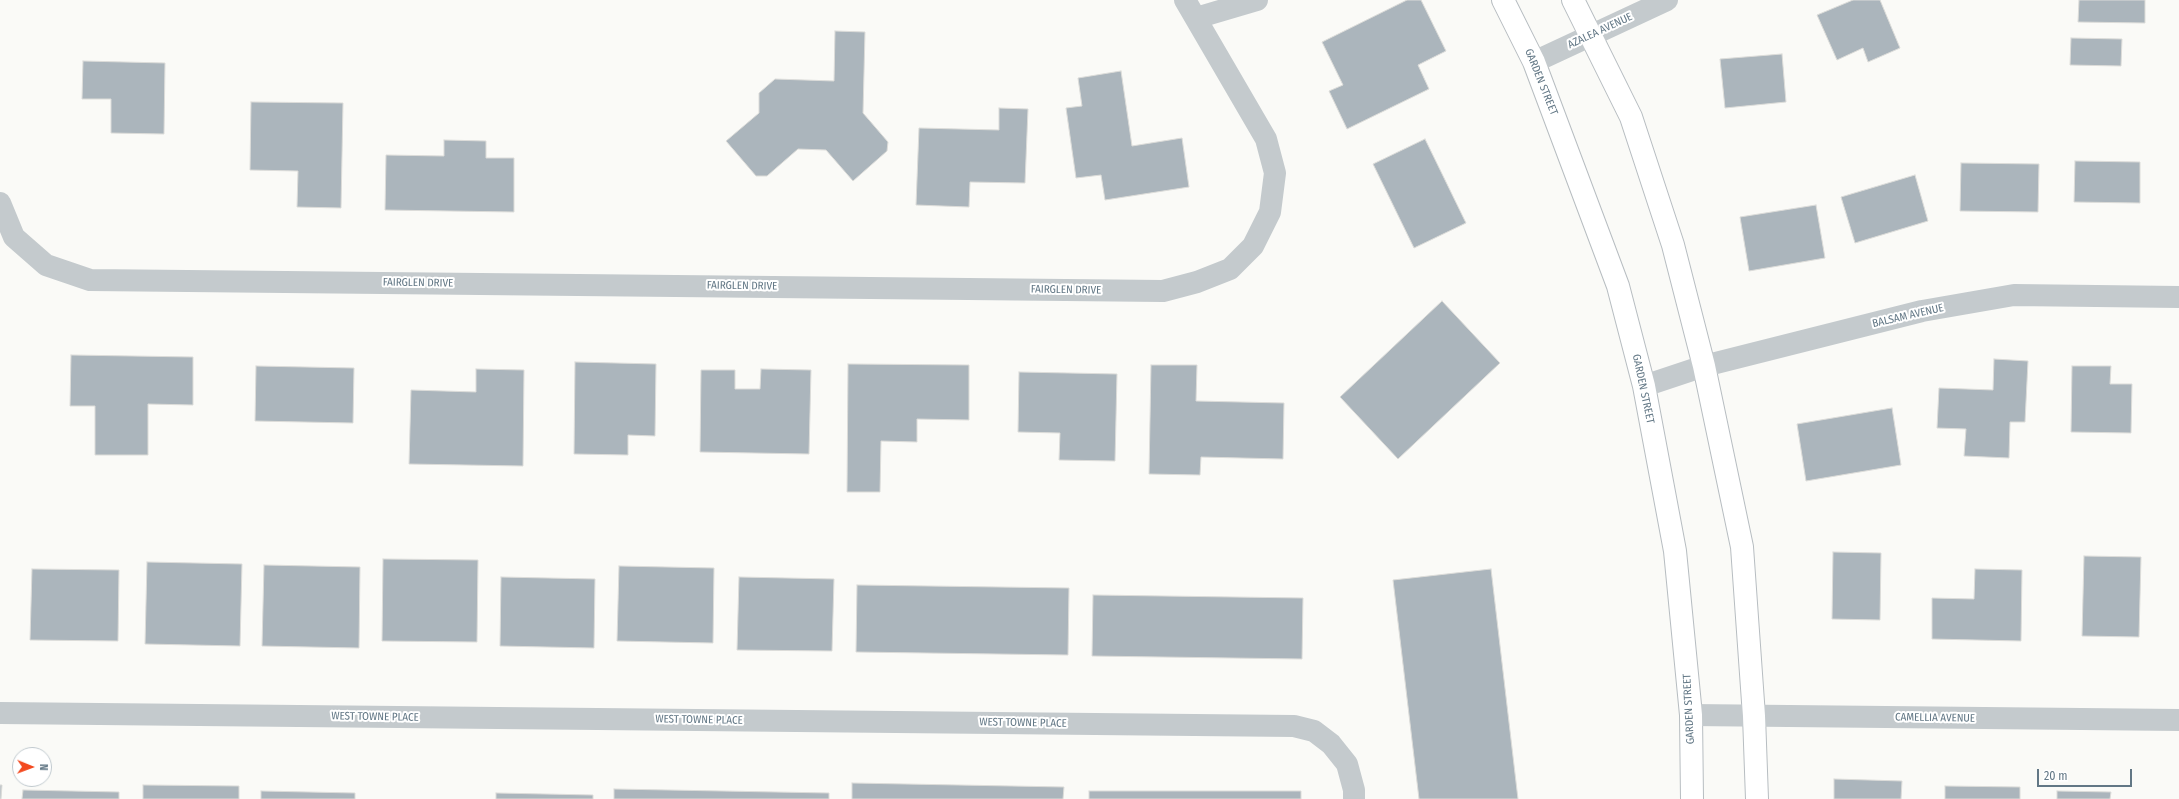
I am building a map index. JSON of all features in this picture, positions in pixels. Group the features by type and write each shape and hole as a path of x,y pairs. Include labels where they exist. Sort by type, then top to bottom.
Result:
{"main road":[{"name":"GARDEN STREET","path":"1503,0 1534,62 1618,286 1644,386 1675,551 1691,715 1692,799"},
{"path":"1573,0 1631,117 1673,245 1704,366 1742,547 1754,716 1758,799"}],"street":[{"path":"1190,9 1208,0"},
{"path":"1190,9 1257,0"},
{"name":"AZALEA AVENUE","path":"1534,62 1667,0"},
{"name":"FAIRGLEN DRIVE","path":"0,203 14,237 46,265 90,280 1163,291 1198,282 1230,269 1253,246 1270,212 1275,174 1266,139 1190,9"},
{"name":"BALSAM AVENUE","path":"1644,386 1704,366 1922,311 2014,295 2179,297"},
{"name":"WEST TOWNE PLACE","path":"0,714 1294,726 1314,730 1331,744 1347,764 1354,790 1354,799"},
{"name":"CAMELLIA AVENUE","path":"1691,715 2179,720"}],"building":[{"path":"1407,0 1421,0 1446,51 1418,65 1429,89 1347,129 1329,91 1343,85 1322,42"},
{"path":"1853,0 1880,0 1900,48 1868,62 1863,48 1837,60 1817,15"},
{"path":"2079,0 2145,0 2145,23 2078,22"},
{"path":"835,31 865,32 863,113 888,142 887,151 853,181 826,150 798,149 767,176 756,176 726,141 759,113 759,93 775,79 834,81"},
{"path":"2071,38 2122,39 2121,66 2070,65"},
{"path":"1782,54 1786,102 1725,108 1720,59"},
{"path":"83,61 165,63 164,134 111,133 111,99 82,99"},
{"path":"1121,71 1132,146 1182,138 1189,187 1105,200 1101,175 1076,178 1066,108 1082,106 1078,78"},
{"path":"251,102 343,103 341,208 297,207 298,171 250,170"},
{"path":"999,108 1028,109 1025,183 970,182 969,207 916,205 919,128 999,130"},
{"path":"1425,139 1466,223 1414,248 1373,164"},
{"path":"444,140 486,141 486,158 514,158 514,212 385,210 386,155 444,156"},
{"path":"2075,161 2140,162 2140,203 2074,202"},
{"path":"1961,163 2039,164 2038,212 1960,211"},
{"path":"1915,175 1928,221 1855,243 1841,197"},
{"path":"1816,205 1825,258 1749,271 1740,217"},
{"path":"1442,301 1500,363 1398,459 1340,397"},
{"path":"71,355 193,357 193,405 148,404 148,455 95,455 95,406 70,406"},
{"path":"1994,359 2028,361 2025,422 2010,422 2009,458 1964,456 1966,429 1937,428 1939,388 1993,390"},
{"path":"575,362 656,364 655,436 628,435 628,455 574,454"},
{"path":"848,364 969,365 969,420 917,419 917,442 881,441 880,492 847,492"},
{"path":"1151,365 1197,365 1196,401 1284,403 1283,459 1201,457 1200,475 1149,474"},
{"path":"256,366 354,368 353,423 255,421"},
{"path":"2072,366 2111,366 2110,384 2132,384 2131,433 2071,432"},
{"path":"476,369 524,370 523,466 409,464 411,390 476,392"},
{"path":"761,369 811,370 809,454 700,452 701,370 735,370 735,389 760,389"},
{"path":"1019,372 1117,374 1115,461 1059,460 1060,433 1018,432"},
{"path":"1892,408 1901,465 1806,481 1797,424"},
{"path":"1833,552 1881,553 1880,620 1832,619"},
{"path":"2084,556 2141,557 2139,637 2082,636"},
{"path":"383,559 478,560 477,642 382,641"},
{"path":"147,562 242,564 240,646 145,644"},
{"path":"264,565 360,567 359,648 262,646"},
{"path":"619,566 714,568 713,643 617,641"},
{"path":"32,569 119,570 118,641 30,640"},
{"path":"1491,569 1518,799 1419,799 1393,580"},
{"path":"1975,569 2022,570 2021,641 1932,639 1932,598 1974,599"},
{"path":"501,577 595,579 594,648 500,646"},
{"path":"739,577 834,579 832,651 737,650"},
{"path":"857,585 1069,588 1068,655 856,652"},
{"path":"1093,595 1303,598 1302,659 1092,656"},
{"path":"1834,779 1902,781 1901,799 1834,799"},
{"path":"852,783 1064,787 1063,799 852,799"},
{"path":"0,785 2,785 1,799 0,799"},
{"path":"143,785 239,786 239,799 143,799"},
{"path":"1945,786 2020,787 2020,799 1945,799"},
{"path":"614,789 829,793 829,799 614,799"},
{"path":"23,790 119,792 119,799 22,799"},
{"path":"261,791 355,793 355,799 261,799"},
{"path":"1089,791 1301,791 1301,799 1089,799"},
{"path":"2057,791 2111,792 2110,799 2057,799"},
{"path":"496,793 593,795 593,799 496,799"}]}
